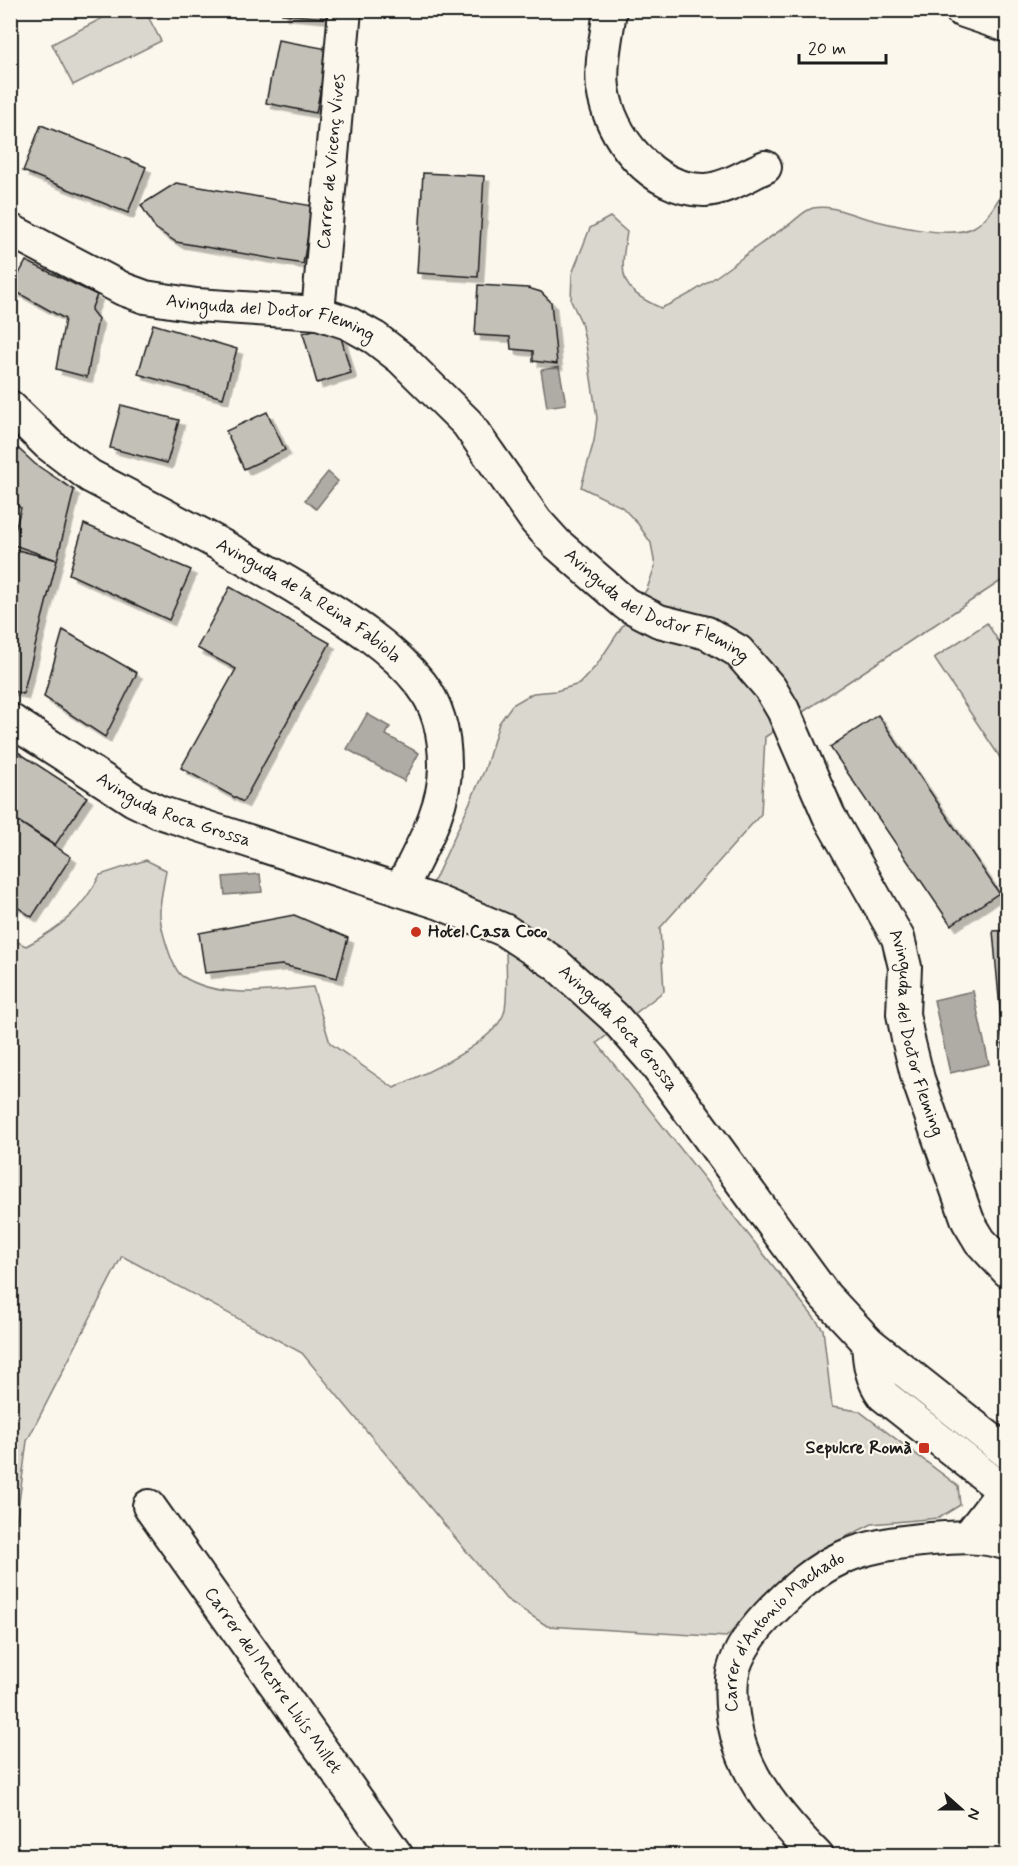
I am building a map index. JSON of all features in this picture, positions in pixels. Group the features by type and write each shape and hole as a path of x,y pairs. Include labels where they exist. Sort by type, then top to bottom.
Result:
{"street":[{"name":"Carrer de Vicenç Vives","path":"318,314 345,10"},
{"path":"610,10 604,59 603,86 606,106 619,132 637,158 666,178 683,186 705,190 723,186 765,167"},
{"path":"961,10 1008,26"},
{"name":"Avinguda del Doctor Fleming","path":"10,230 123,289 145,297 196,305 318,314 348,323 375,338 401,358 467,423 549,536 626,604 645,616 690,627 721,640 738,651 770,688 830,816 898,938 905,967 903,1014 918,1079 968,1221 980,1241 1008,1271"},
{"name":"Avinguda de la Reina Fabiola","path":"10,407 48,444 90,476 229,550 331,610 384,646 423,686 436,711 444,740 446,768 442,794 434,818 401,889"},
{"name":"Avinguda Roca Grossa","path":"10,720 134,800 159,812 401,889 504,930 556,964 614,1017 678,1092 825,1296 868,1342 1008,1453"},
{"path":"868,1342 869,1364 876,1384 884,1396 1005,1487 969,1536"},
{"name":"Carrer del Mestre Lluís Millet","path":"149,1506 397,1856"},
{"name":"Carrer d'Antonio Machado","path":"818,1856 771,1807 744,1755 734,1725 732,1701 733,1675 742,1650 755,1629 776,1606 830,1562 856,1550 881,1544 969,1536 1008,1544"}],"shaded area":[{"path":"118,10 145,11 161,41 73,85 52,44"},
{"path":"1007,184 1007,577 765,737 761,814 660,928 664,991 597,1043 823,1329 832,1407 859,1411 958,1486 960,1505 939,1518 872,1524 817,1551 726,1637 547,1626 506,1599 302,1353 122,1256 27,1441 11,1564 11,939 26,946 38,939 60,925 78,908 100,875 146,860 166,870 160,916 174,966 182,976 197,984 229,991 263,992 313,987 330,1043 394,1088 440,1066 475,1045 500,1021 505,1009 506,949 419,897 435,879 485,769 499,723 512,705 533,693 556,691 579,684 596,666 647,589 655,566 651,543 638,524 622,507 581,487 594,441 597,418 581,322 571,301 572,274 590,228 610,217 627,232 623,259 625,279 637,294 661,308 710,281 810,209 830,208 884,223 934,232 964,231 984,219"},
{"path":"559,367 566,404 547,407 541,370"},
{"path":"328,472 338,481 316,509 305,500"},
{"path":"987,623 1007,655 1007,768 934,658"},
{"path":"367,714 390,727 386,735 419,753 404,781 347,749"},
{"path":"260,874 262,892 225,895 223,877"},
{"path":"973,991 989,1064 950,1073 934,1000"}],"building":[{"path":"282,10 327,10 326,18 282,14"},
{"path":"278,40 328,49 316,113 266,103"},
{"path":"41,125 146,167 128,213 23,171"},
{"path":"423,173 484,176 478,277 417,273"},
{"path":"176,183 313,206 303,264 176,242 155,228 141,205"},
{"path":"26,261 97,295 91,310 98,319 87,377 56,369 65,319 11,289"},
{"path":"478,285 528,288 541,292 551,302 557,364 533,361 533,351 511,349 510,337 475,335"},
{"path":"337,323 351,373 317,383 303,333"},
{"path":"153,324 237,349 223,398 138,374"},
{"path":"121,405 179,420 167,463 110,448"},
{"path":"267,412 285,450 244,469 226,431"},
{"path":"10,441 35,464 74,490 57,560 11,544 21,508 10,500"},
{"path":"84,524 191,570 169,620 69,574"},
{"path":"10,548 57,560 23,694 10,690"},
{"path":"230,587 330,643 243,802 181,768 236,669 197,648"},
{"path":"63,630 137,673 105,737 44,697"},
{"path":"878,715 999,893 951,925 830,747"},
{"path":"10,747 87,797 55,845 10,816"},
{"path":"10,816 71,857 32,917 10,902"},
{"path":"294,915 348,938 337,978 282,965 205,973 199,933"},
{"path":"1008,930 1008,1099 993,931"}],"place":[{"name":"Hotel Casa Coco","path":"416,932"},
{"name":"Sepulcre Romà","path":"924,1448"}]}
